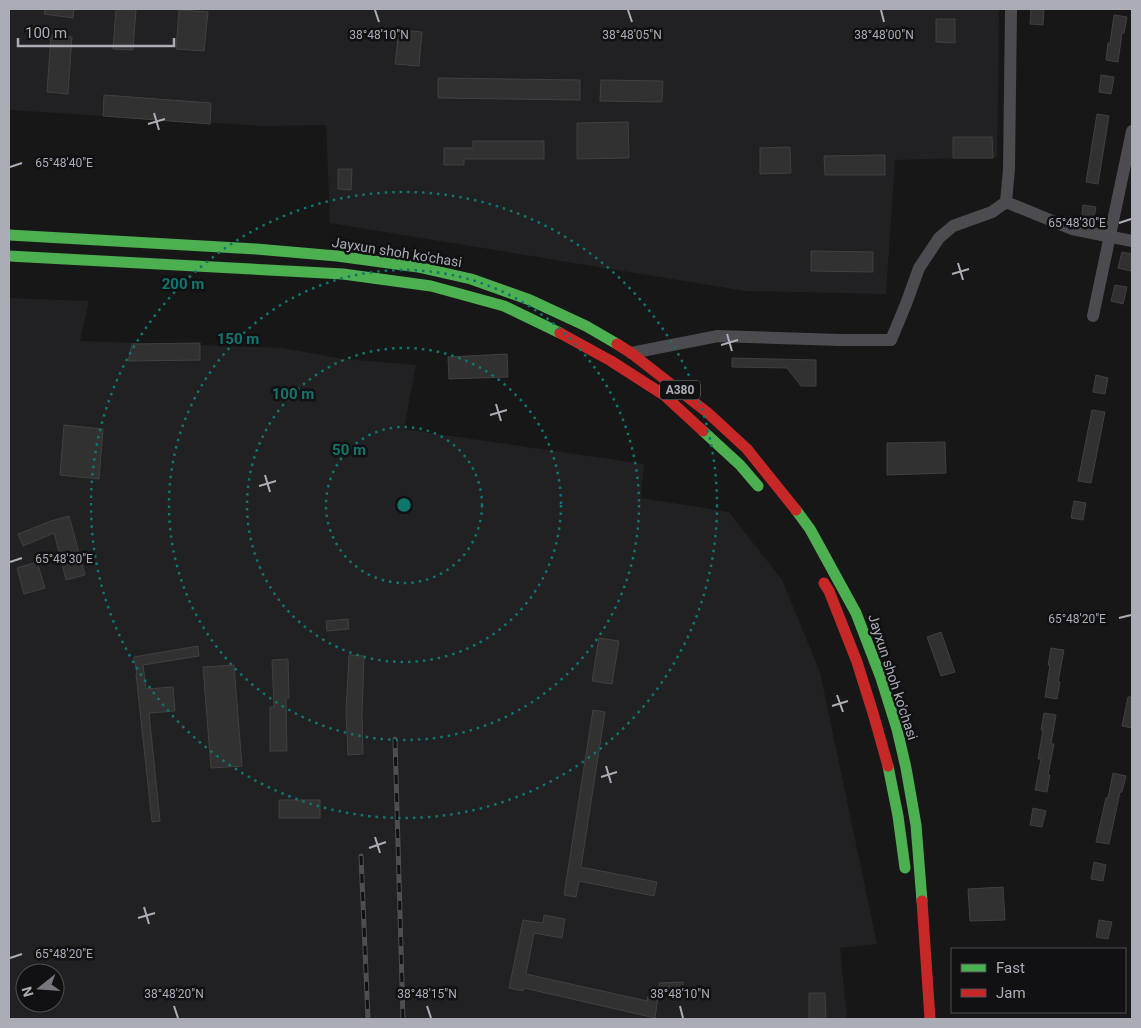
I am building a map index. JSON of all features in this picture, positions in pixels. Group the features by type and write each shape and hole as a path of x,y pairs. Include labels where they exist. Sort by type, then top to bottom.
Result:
{"highway":[{"name":"Jayxun shoh ko'chasi","path":"9,235 256,249 337,256 418,267 471,279 530,300 586,326 631,353 708,412 747,449 810,529 856,613 881,678 897,728 916,826 930,1019"},
{"name":"Jayxun shoh ko'chasi","path":"9,256 343,274 431,286 504,306 561,333 612,361 664,395 740,465 767,497"},
{"path":"819,575 829,591 857,661 881,742 892,784 906,880"}],"street":[{"path":"631,353 718,336 890,340 919,268 939,238 953,226 992,212 1006,202 1009,169 1011,9"},
{"path":"1093,316 1132,131"},
{"path":"1006,202 1072,229 1132,241"}],"shaded area":[{"path":"9,9 999,9 997,157 895,160 886,294 745,291 330,223 326,125 263,126 9,110"},
{"path":"9,298 89,301 80,341 283,348 343,359 416,365 404,429 644,464 641,498 729,512 782,580 820,672 877,944 840,948 847,1019 9,1019"}],"building":[{"path":"45,9 74,9 73,18 44,14"},
{"path":"116,9 136,9 133,50 113,49"},
{"path":"1031,9 1044,9 1043,25 1030,24"},
{"path":"179,10 208,12 204,51 176,49"},
{"path":"1114,15 1127,17 1124,33 1122,33 1118,62 1106,60"},
{"path":"936,19 955,19 955,43 936,42"},
{"path":"399,30 422,32 419,66 395,64"},
{"path":"51,35 72,37 68,94 47,92"},
{"path":"1101,75 1114,77 1111,94 1099,92"},
{"path":"438,78 580,80 580,100 438,98"},
{"path":"601,80 663,81 662,102 600,101"},
{"path":"104,95 211,103 210,124 103,116"},
{"path":"1097,114 1109,116 1098,184 1086,182"},
{"path":"628,122 629,158 577,159 577,123"},
{"path":"953,137 992,137 993,158 953,158"},
{"path":"473,141 544,141 544,159 464,159 464,165 444,165 444,148 473,148"},
{"path":"790,147 791,173 760,174 760,148"},
{"path":"885,155 885,175 825,175 824,156"},
{"path":"338,169 352,169 351,190 338,189"},
{"path":"1083,205 1096,207 1093,224 1081,222"},
{"path":"811,251 873,252 873,272 811,271"},
{"path":"1122,252 1132,254 1131,271 1118,268"},
{"path":"1115,285 1127,287 1123,304 1111,301"},
{"path":"200,343 200,360 128,361 132,344"},
{"path":"507,354 508,377 449,379 448,357"},
{"path":"732,358 816,360 816,386 801,386 787,368 732,367"},
{"path":"1096,375 1108,378 1105,394 1093,392"},
{"path":"1092,410 1105,412 1091,483 1078,481"},
{"path":"64,425 103,429 99,479 60,475"},
{"path":"945,442 946,473 887,475 887,443"},
{"path":"1074,501 1086,503 1083,520 1071,518"},
{"path":"69,516 85,575 66,580 54,533 23,546 18,534"},
{"path":"37,562 45,588 24,594 17,568"},
{"path":"348,619 349,629 327,631 326,621"},
{"path":"941,632 955,672 941,676 927,637"},
{"path":"599,638 619,641 612,684 592,681"},
{"path":"198,646 199,656 143,665 146,689 173,687 175,711 149,713 160,821 152,822 134,657"},
{"path":"1051,648 1064,650 1057,699 1045,697"},
{"path":"349,655 364,656 363,754 348,755 346,711"},
{"path":"288,659 289,698 286,698 287,751 270,751 270,707 274,707 272,660"},
{"path":"234,665 242,766 211,768 203,667"},
{"path":"1128,697 1132,697 1132,728 1122,726"},
{"path":"593,710 605,712 581,867 657,882 654,896 579,881 576,897 564,895"},
{"path":"1044,713 1056,715 1051,744 1054,744 1047,792 1035,790 1041,759 1038,759"},
{"path":"1113,773 1126,776 1122,792 1120,792 1109,844 1096,842"},
{"path":"279,800 320,800 320,818 279,818"},
{"path":"1033,808 1046,811 1042,827 1030,825"},
{"path":"1094,862 1106,865 1103,881 1091,879"},
{"path":"1003,887 1005,920 970,921 968,889"},
{"path":"544,915 565,919 562,938 534,933 526,974 647,1001 648,996 658,997 655,1018 524,988 523,991 509,988 523,920 543,923"},
{"path":"1099,920 1112,922 1108,939 1096,937"},
{"path":"683,982 683,992 660,993 659,983"},
{"path":"809,993 825,993 826,1019 809,1019"}],"railway":[{"path":"395,739 403,1019"},
{"path":"361,856 368,1019"}],"traffic: fast":[{"path":"9,235 256,249 337,256 418,267 471,279 530,300 586,326 617,344"},
{"path":"9,256 343,274 431,286 504,306 560,333"},
{"path":"703,431 740,465 758,486"},
{"path":"796,510 810,529 856,613 881,678 897,729 906,768 916,825 922,901"},
{"path":"888,766 898,816 905,868"}],"traffic: jam":[{"path":"560,333 611,361 664,395 703,431"},
{"path":"617,344 708,413 747,449 796,510"},
{"path":"824,583 829,591 857,662 888,766"},
{"path":"922,901 930,1019"}]}
